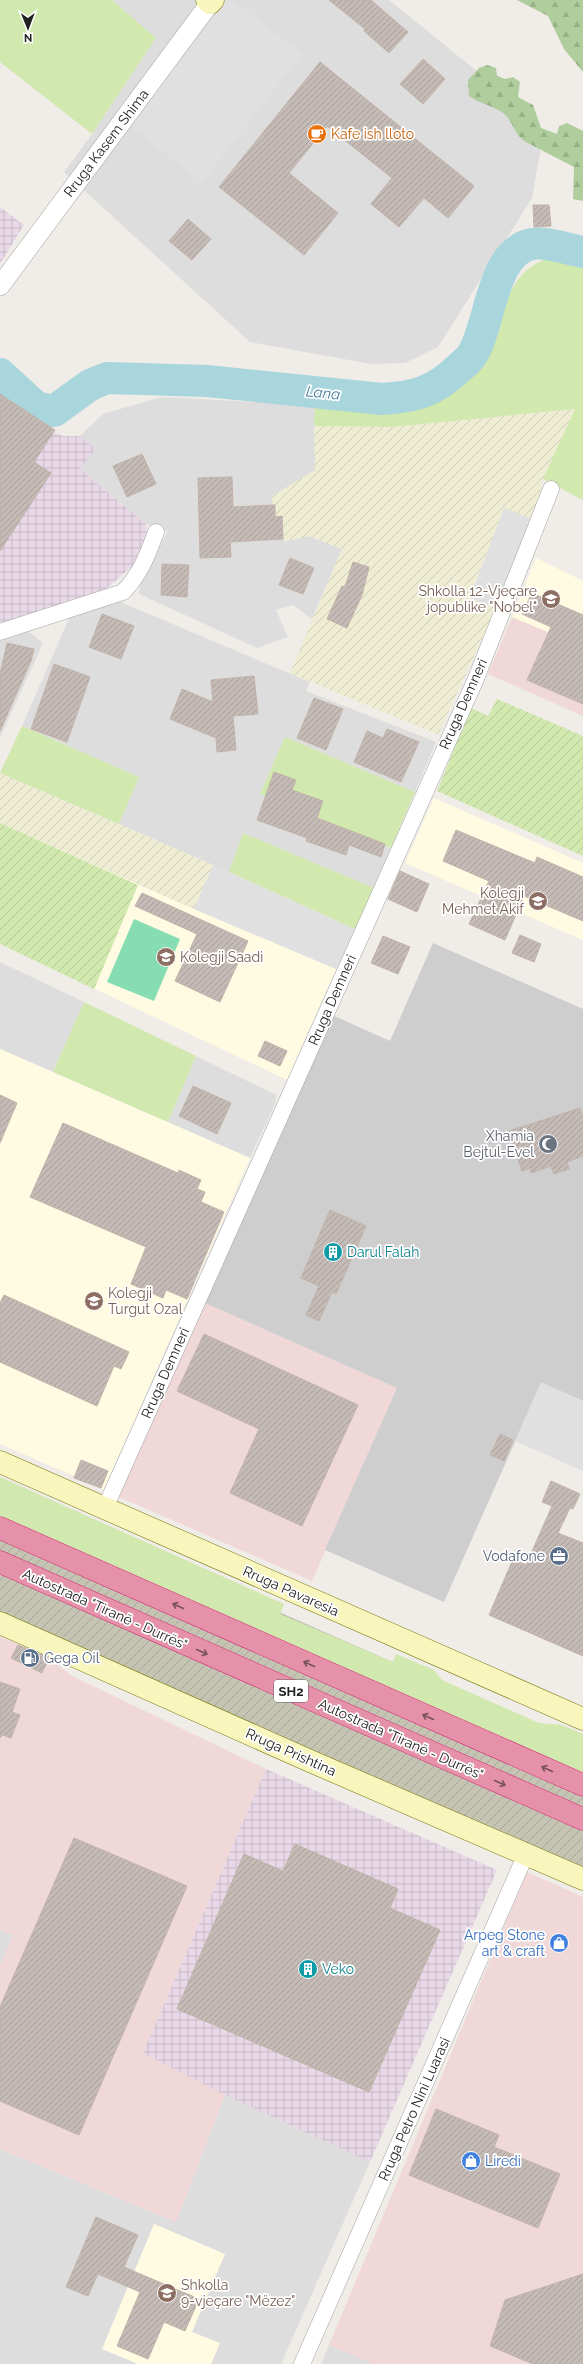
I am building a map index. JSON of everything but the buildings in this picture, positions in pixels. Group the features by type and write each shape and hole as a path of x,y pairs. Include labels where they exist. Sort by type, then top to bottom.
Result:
{"highway":[{"name":"SH2","path":"0,1528 583,1785"},
{"name":"Autostrada \"Tiranë - Durrës\"","path":"0,1562 583,1819"}],"main road":[{"name":"Rruga Pavaresia","path":"0,1462 583,1719"},
{"name":"Rruga Prishtina","path":"0,1623 310,1761 583,1879"}],"street":[{"name":"Rruga Kasem Shima","path":"0,286 210,1"},
{"name":"Rruga Demneri","path":"104,1508 474,681 551,489"},
{"path":"0,632 123,592 133,582 140,570 156,532"},
{"name":"Rruga Petro Nini Luarasi","path":"302,2364 526,1854"}],"shaded area":[{"path":"112,0 389,0 526,111 542,142 532,198 438,347 405,363 371,364 250,342 64,172 92,134 156,38"},
{"path":"227,0 233,0 302,54 202,182 129,125"},
{"path":"0,207 24,225 0,264"},
{"path":"0,394 47,430 63,436 80,436 96,449 80,469 146,524 147,533 134,565 106,589 0,626"},
{"path":"161,397 315,405 315,470 282,516 309,536 342,549 312,619 293,605 276,610 288,637 257,648 139,594 140,581 168,531 146,524 80,469 96,449 80,436 103,414"},
{"path":"504,508 535,520 496,608 470,598"},
{"name":"Shkolla 12-Vjeçare jopublike \"Nobel\"","path":"536,558 583,581 583,647 512,617"},
{"path":"118,601 310,682 306,691 436,742 415,792 285,737 260,794 391,848 374,888 243,833 229,872 119,824 139,777 22,726 71,614"},
{"path":"512,617 583,647 583,716 488,674"},
{"path":"28,631 43,643 0,738 0,641"},
{"name":"Kolegji Mehmet Akif","path":"434,798 583,863 583,940 405,863"},
{"name":"Kolegji Saadi","path":"0,823 194,909 336,969 287,1080 0,944"},
{"path":"213,865 357,930 336,969 194,909"},
{"path":"433,943 583,1009 583,1401 541,1383 444,1602 325,1550 397,1388 205,1303 332,1015 390,1041"},
{"path":"0,962 84,1002 53,1072 0,1049"},
{"name":"Kolegji Turgut Ozal","path":"0,1049 250,1158 104,1489 0,1444"},
{"path":"196,1056 276,1095 275,1104 250,1158 168,1122"},
{"path":"205,1303 397,1388 312,1581 119,1497"},
{"path":"541,1382 583,1401 583,1471 515,1441"},
{"path":"0,1489 583,1746 583,1879 0,1623"},
{"path":"0,1636 49,1658 72,1676 266,1769 143,2053 225,2095 176,2222 0,2149 0,1966 13,1935 0,1930"},
{"path":"266,1769 497,1870 370,2162 225,2095 143,2053"},
{"path":"527,1872 583,1897 583,2364 373,2364 329,2345"},
{"path":"0,1930 13,1935 0,1966"},
{"path":"225,2095 370,2162 281,2364 0,2364 0,2149 176,2222"},
{"name":"Shkolla 9-vjeçare \"Mëzez\"","path":"154,2224 225,2254 192,2332 220,2343 211,2364 138,2364 102,2349"},
{"path":"329,2345 379,2364 321,2364"}],"green space":[{"path":"0,0 112,0 156,38 92,134 0,62"},
{"path":"517,0 583,0 583,72 564,49 548,16"},
{"path":"487,65 496,68 497,76 505,79 513,77 520,82 518,97 533,105 541,128 557,134 559,126 567,123 583,131 583,201 573,199 574,167 524,141 503,113 469,96 468,80 479,68"},
{"path":"548,258 583,264 583,500 543,479 575,409 392,427 314,426 315,405 387,408 415,406 431,402 438,398 469,370 483,352 491,339 516,282 534,265"},
{"path":"575,409 543,479 535,520 504,508 470,598 496,608 438,735 290,673 342,549 309,536 284,542 282,516 274,517 272,496 315,470 314,426 392,427"},
{"path":"497,699 583,736 583,856 437,791 471,708 488,716"},
{"path":"22,726 139,777 119,824 0,773"},
{"path":"285,737 415,792 391,848 260,794"},
{"path":"0,773 213,865 194,909 0,823"},
{"path":"0,823 138,885 94,989 0,944"},
{"path":"243,833 374,888 357,930 229,872"},
{"path":"134,919 180,939 154,1001 107,982"},
{"path":"84,1002 196,1056 168,1122 53,1072"},
{"path":"0,1477 284,1604 280,1614 393,1662 396,1654 434,1670 442,1680 539,1723 562,1725 583,1734 583,1775 0,1518"}],"waterway":[{"name":"Lana","path":"0,374 36,407 54,411 90,385 107,378 207,381 382,399 414,395 424,392 441,383 471,357 484,326 500,275 508,260 518,250 537,243 583,252"}],"place":[{"name":"Kafe ish lloto","path":"317,134"},
{"name":"Shkolla 12-Vjeçare jopublike \"Nobel\"","path":"551,599"},
{"name":"Kolegji Mehmet Akif","path":"538,901"},
{"name":"Kolegji Saadi","path":"166,957"},
{"name":"Xhamia Bejtul-Evel","path":"548,1144"},
{"name":"Darul Falah","path":"333,1252"},
{"name":"Kolegji Turgut Ozal","path":"94,1301"},
{"name":"Vodafone","path":"559,1556"},
{"name":"Gega Oil","path":"30,1658"},
{"name":"Arpeg Stone art & craft","path":"559,1943"},
{"name":"Veko","path":"308,1969"},
{"name":"Liredi","path":"471,2161"},
{"name":"Shkolla 9-vjeçare \"Mëzez\"","path":"167,2293"}]}
